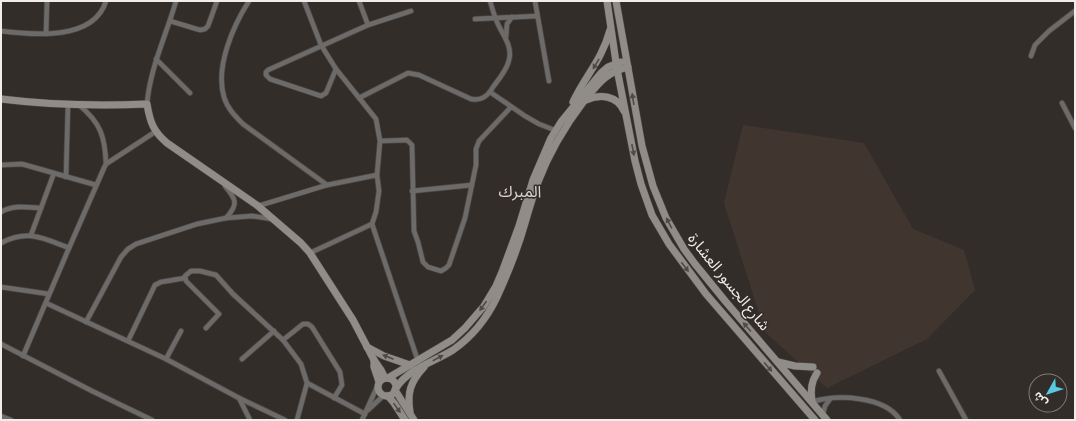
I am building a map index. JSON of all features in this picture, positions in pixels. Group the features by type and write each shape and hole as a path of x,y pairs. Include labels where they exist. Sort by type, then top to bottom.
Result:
{"street":[{"path":"46,34 47,1"},
{"path":"1,31 46,34 81,28 92,22 98,16 106,1"},
{"path":"176,1 156,59 149,86 147,104 149,118 155,132 173,148 258,206 301,242 310,253 354,320 374,360 374,367 382,382 379,392 394,403 405,420"},
{"path":"170,21 200,30 205,29 208,26 217,1"},
{"path":"249,1 234,28 226,50 222,80 224,97 234,115 243,124 327,185"},
{"path":"304,1 321,45 336,69 376,119 380,141 377,175 379,191 376,212 372,224 418,361"},
{"path":"360,1 368,25"},
{"path":"359,98 408,73 419,75 471,99 480,100 490,92 507,66 510,55 506,37 495,17 490,1"},
{"path":"535,1 549,80"},
{"name":"شارع الجسور العشارة","path":"607,1 617,66 641,184 652,215 681,262 706,294 815,420"},
{"name":"شارع الجسور العشارة","path":"616,1 647,166 666,218 684,249 695,264 825,417"},
{"path":"336,69 326,93 321,96 270,79 266,75 268,70 321,45 368,25 411,11"},
{"path":"1031,56 1035,45 1049,31 1075,11"},
{"path":"475,19 537,16"},
{"path":"506,37 507,24 512,17"},
{"path":"362,420 382,382 452,340 465,328 484,306 493,290 520,226 533,180 578,92 604,50 610,28"},
{"path":"156,59 190,93"},
{"path":"568,112 596,78 608,67 628,64"},
{"path":"366,413 385,396 392,394 399,383 410,373 453,350 468,338 485,318 503,284 521,238 538,181 550,155 558,132 617,66"},
{"path":"490,92 539,124 558,132"},
{"path":"586,100 598,96 611,98 623,107 627,117"},
{"path":"1,99 39,104 68,105 147,104"},
{"path":"1062,103 1075,128"},
{"path":"66,177 68,105"},
{"path":"23,356 68,248 106,164 105,146 101,129 89,113 79,105"},
{"path":"380,141 407,140 412,145 414,231 423,262 428,267 441,271 449,265 465,218 476,165 476,149 479,141 511,107"},
{"path":"106,164 155,132"},
{"path":"1,165 22,164 96,185"},
{"path":"31,235 54,173"},
{"path":"258,206 327,185 377,175"},
{"path":"221,180 235,200 235,205 226,218"},
{"path":"412,191 472,185"},
{"path":"1,212 14,207 22,206 41,208"},
{"path":"86,322 120,257 136,244 146,239 197,224 226,218 252,216 275,220"},
{"path":"310,253 372,224"},
{"path":"1,243 19,236 31,235 68,248"},
{"path":"185,278 186,274 191,271 200,271 216,275 233,294 274,331 301,364 307,383 297,420"},
{"path":"128,341 154,286 161,282 185,278"},
{"path":"185,278 187,283 218,313 217,317 206,328"},
{"path":"1,287 49,294"},
{"path":"46,303 166,359 239,398 285,420"},
{"path":"282,340 303,324 308,324 312,327 340,372 342,385 334,398"},
{"path":"166,359 181,331"},
{"path":"242,358 274,331"},
{"path":"1,344 152,420"},
{"path":"367,347 384,356 410,365"},
{"path":"778,362 815,370 812,383 812,401 850,398 882,404 892,410 900,420"},
{"path":"410,412 408,400 410,388 426,364"},
{"path":"939,371 966,420"},
{"path":"782,383 792,378"},
{"path":"382,382 393,381 395,389 414,420"},
{"path":"307,383 366,413"},
{"path":"789,390 798,385"},
{"path":"239,398 250,420"},
{"path":"825,417 825,406 830,399"},
{"path":"1,416 11,420"}],"shaded area":[{"path":"743,125 864,143 913,229 964,250 975,290 927,339 827,388 765,332 724,203"}],"district":[{"name":"المبرك","path":"520,191"}]}
